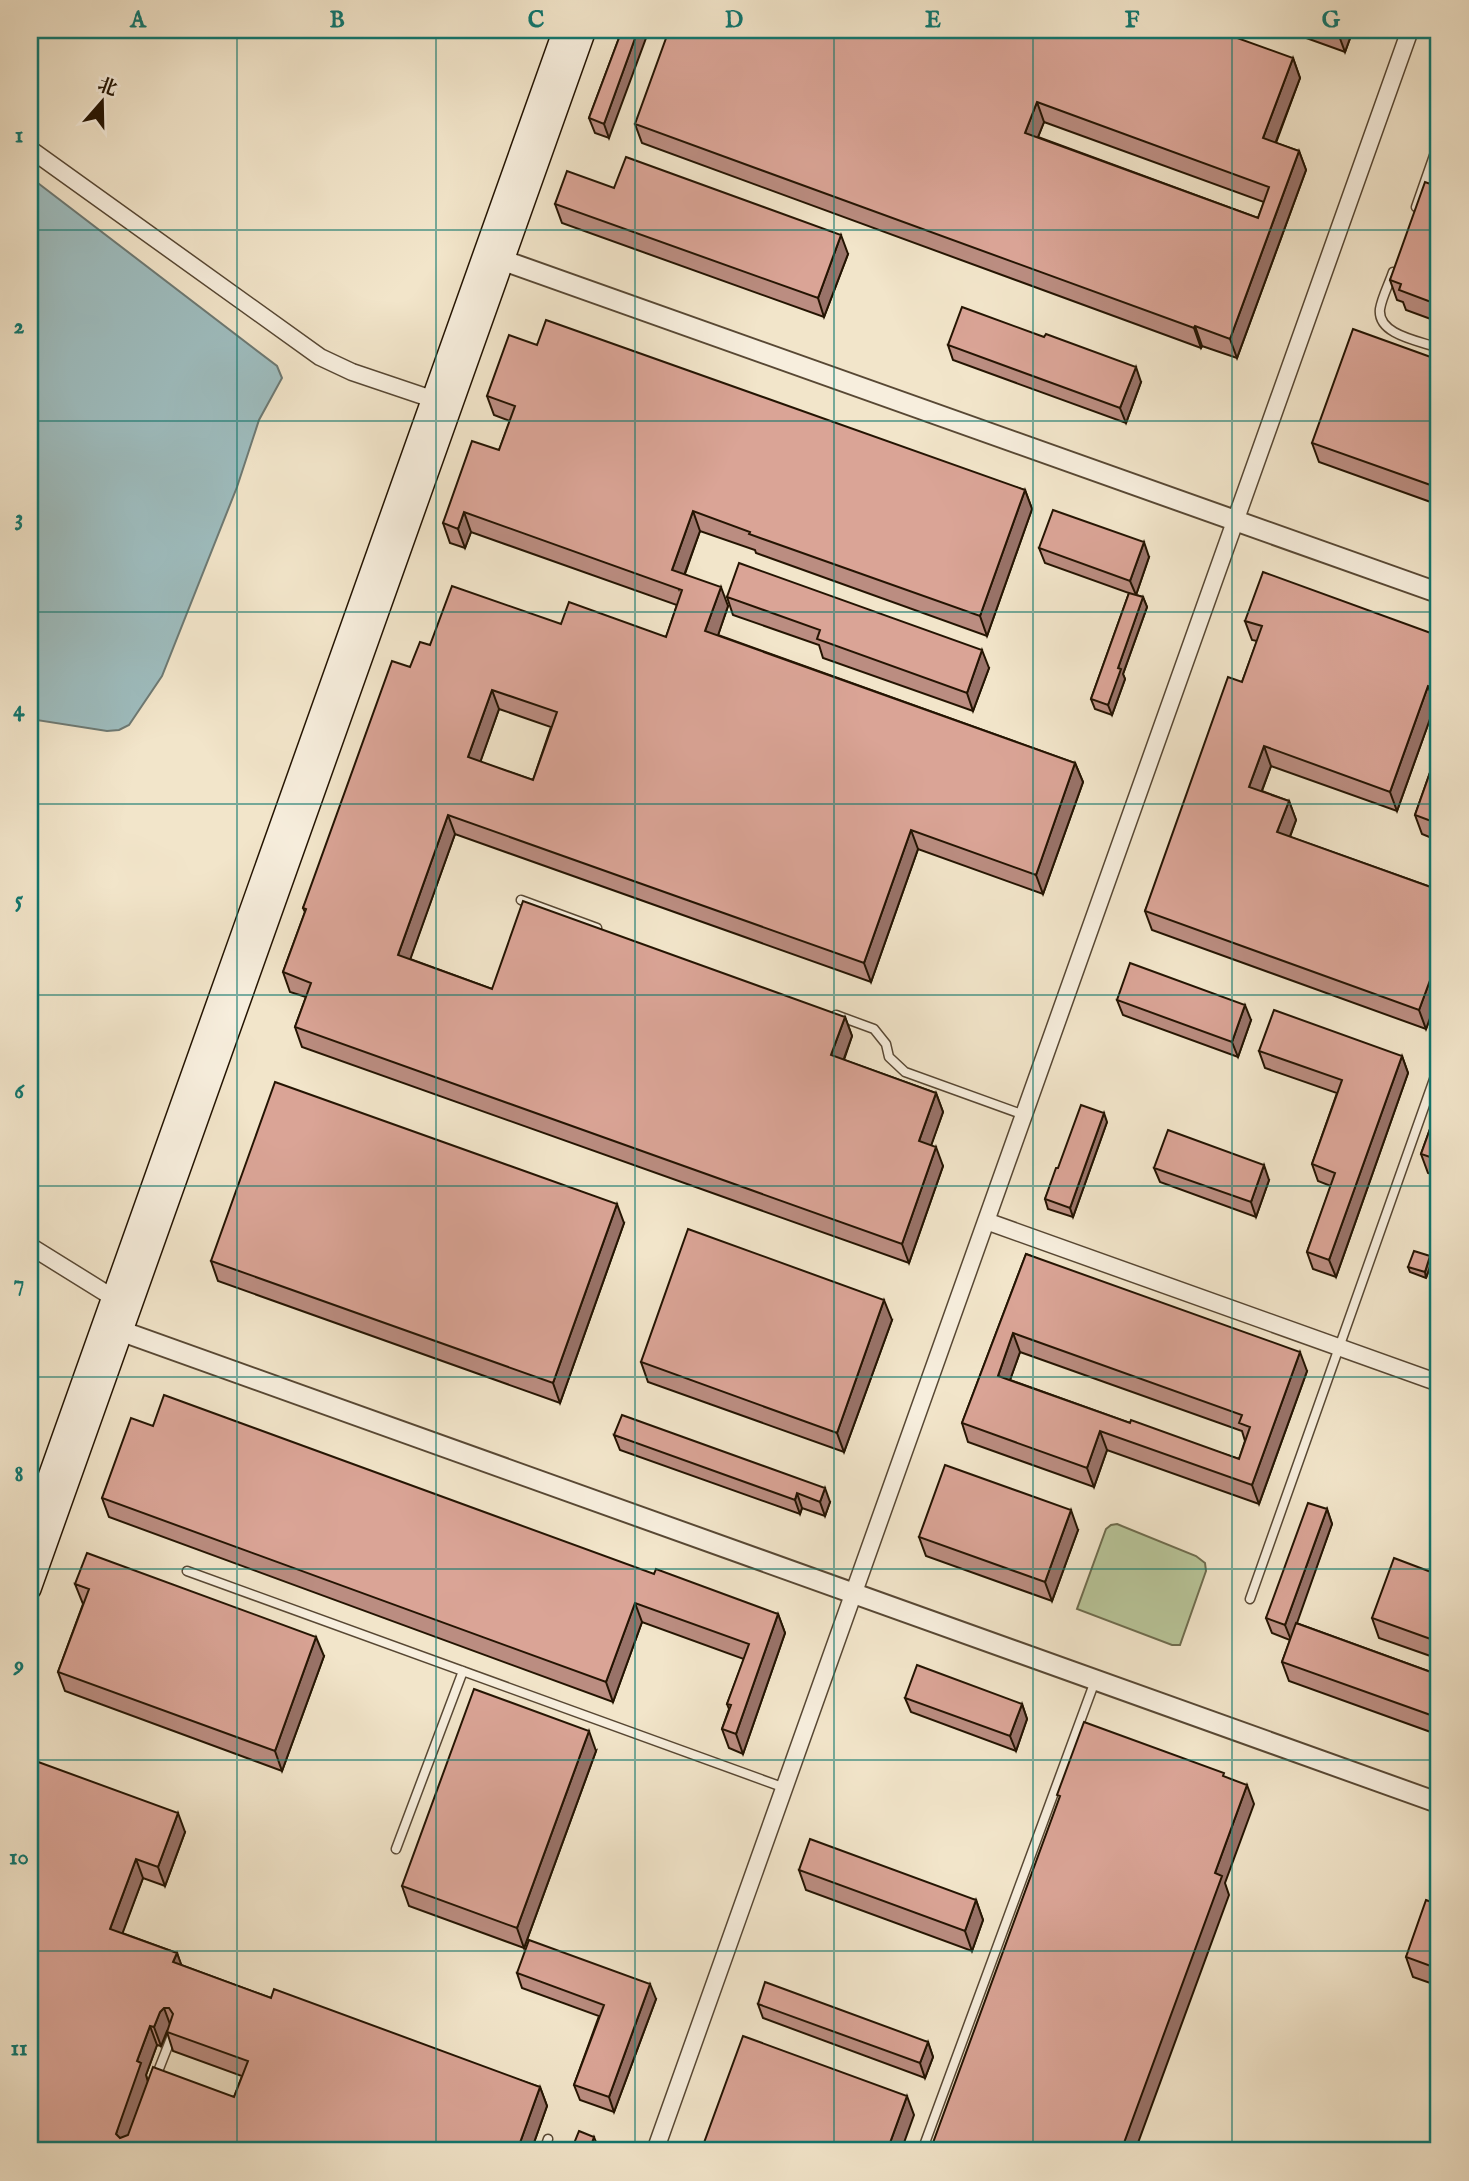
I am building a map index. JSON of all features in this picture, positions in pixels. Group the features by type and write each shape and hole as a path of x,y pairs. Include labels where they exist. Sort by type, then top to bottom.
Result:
{"main road":[{"path":"30,1589 112,1327 494,257 564,30"},
{"path":"30,1530 112,1327 113,1297 432,399 494,257 585,30"}],"street":[{"path":"655,2151 1410,30"},
{"path":"30,149 320,357 352,372 432,399"},
{"path":"494,257 1439,593"},
{"path":"986,1221 1439,1383"},
{"path":"30,1246 113,1297"},
{"path":"112,1327 1439,1803"}],"lane":[{"path":"1415,210 1436,162 1439,141"},
{"path":"1398,259 1380,309 1381,322 1388,329 1439,348"},
{"path":"521,900 612,933"},
{"path":"822,1010 874,1029 886,1044 889,1057 905,1072 1024,1115"},
{"path":"1251,1599 1439,1065"},
{"path":"187,1571 785,1788"},
{"path":"396,1849 463,1671"},
{"path":"922,2151 1095,1679"},
{"path":"151,2092 173,2033"},
{"path":"544,2151 548,2139"}],"green space":[{"path":"1117,1524 1196,1556 1205,1563 1206,1571 1180,1645 1172,1645 1077,1609 1106,1529"}],"water":[{"path":"30,177 277,366 282,378 259,420 237,487 162,676 129,725 119,730 107,731 30,719"}],"building":[{"path":"622,30 638,30 604,124 589,118"},
{"path":"669,30 1215,30 1293,58 1263,138 1299,151 1230,339 635,124","holes":["1037,102 1269,187 1258,218 1025,133"]},
{"path":"626,157 841,235 818,298 555,204 567,171 614,188"},
{"path":"1439,177 1439,305 1399,290 1401,284 1390,280 1425,182 1436,186"},
{"path":"962,307 1136,367 1120,408 948,345"},
{"path":"546,320 1025,490 980,616 749,534 750,532 693,511 672,570 721,587 705,631 1075,763 1036,875 911,830 864,963 448,815 398,955 492,989 523,901 845,1017 831,1055 936,1093 919,1141 936,1147 902,1244 295,1027 311,983 283,972 306,909 303,908 392,661 410,667 420,642 430,645 452,586 561,624 569,602 666,637 682,590 464,512 458,529 443,523 472,441 499,450 515,406 487,396 509,335 537,345","holes":["492,690 557,712 533,780 468,757"]},
{"path":"1353,329 1439,360 1439,488 1312,443"},
{"path":"1053,510 1144,542 1130,581 1039,548"},
{"path":"739,563 982,650 967,693 817,639 820,630 727,597"},
{"path":"1263,572 1439,636 1439,690 1428,686 1390,792 1264,746 1249,787 1289,801 1277,832 1439,890 1439,956 1419,1010 1145,911 1228,677 1242,682 1262,626 1245,621"},
{"path":"1129,593 1143,597 1108,705 1091,699"},
{"path":"1439,747 1439,824 1415,815"},
{"path":"1130,963 1245,1005 1232,1042 1117,1000"},
{"path":"1274,1010 1402,1056 1329,1260 1307,1252 1335,1173 1312,1164 1342,1080 1259,1051"},
{"path":"275,1082 617,1204 553,1383 211,1261"},
{"path":"1439,1104 1439,1160 1421,1154"},
{"path":"1081,1105 1104,1113 1070,1208 1045,1199"},
{"path":"1168,1130 1264,1165 1251,1202 1154,1168"},
{"path":"688,1229 884,1300 837,1433 641,1362"},
{"path":"1414,1251 1430,1256 1425,1272 1408,1267"},
{"path":"1026,1254 1300,1352 1252,1485 1100,1431 1087,1468 962,1423","holes":["1013,1333 1242,1415 1239,1423 1250,1427 1239,1459 998,1376"]},
{"path":"164,1395 654,1574 656,1569 778,1614 736,1734 722,1729 731,1705 727,1704 749,1644 635,1603 606,1682 102,1498 131,1418 153,1426"},
{"path":"622,1415 825,1488 820,1502 797,1493 795,1500 614,1435"},
{"path":"945,1465 1071,1510 1045,1582 919,1537"},
{"path":"1308,1503 1327,1509 1285,1625 1266,1618"},
{"path":"87,1553 316,1637 275,1751 58,1672 89,1589 75,1584"},
{"path":"1394,1558 1439,1575 1439,1642 1372,1618"},
{"path":"1296,1623 1439,1675 1439,1718 1282,1662"},
{"path":"917,1665 1022,1704 1010,1736 905,1698"},
{"path":"474,1689 589,1731 517,1928 402,1886"},
{"path":"1084,1722 1224,1773 1223,1776 1247,1785 1215,1873 1222,1876 1121,2151 930,2151 1060,1796 1057,1795"},
{"path":"30,1759 178,1813 158,1867 136,1859 110,1929 177,1953 173,1962 271,1998 274,1989 540,2087 517,2151 30,2151","holes":["169,2008 173,2014 167,2032 248,2061 234,2097 153,2067 128,2135 120,2138 116,2134 141,2063 137,2061 150,2026 154,2027 160,2012"]},
{"path":"810,1839 976,1900 965,1931 799,1870"},
{"path":"1426,1900 1439,1905 1439,1969 1406,1957"},
{"path":"529,1940 650,1984 609,2097 574,2085 604,2005 517,1973"},
{"path":"765,1982 928,2042 920,2063 758,2004"},
{"path":"743,2036 907,2096 887,2151 701,2151"},
{"path":"579,2131 594,2137 589,2151 571,2151"}]}
